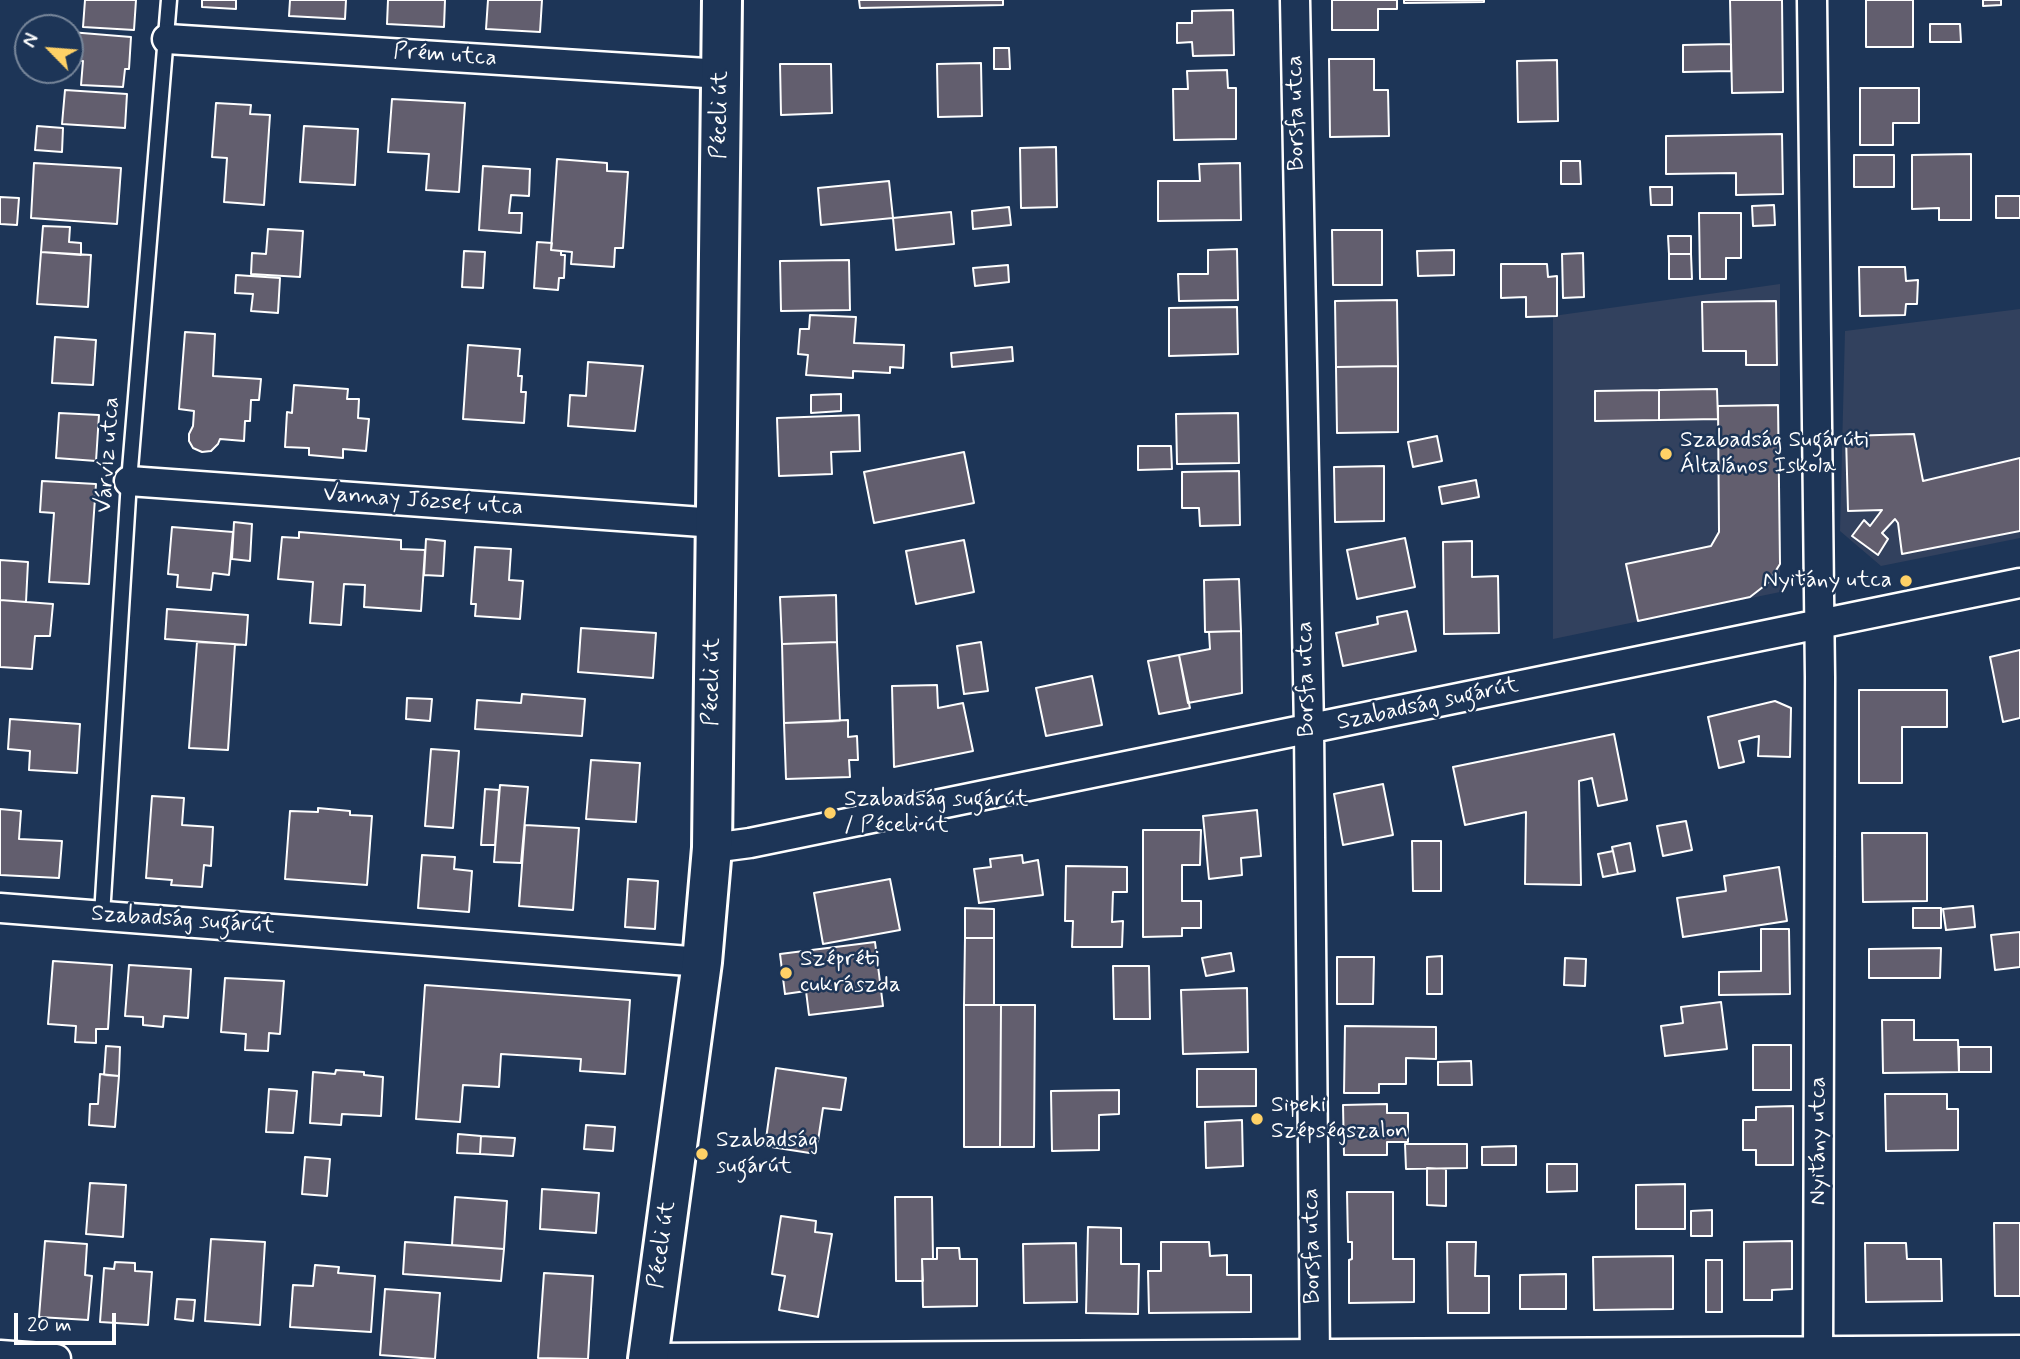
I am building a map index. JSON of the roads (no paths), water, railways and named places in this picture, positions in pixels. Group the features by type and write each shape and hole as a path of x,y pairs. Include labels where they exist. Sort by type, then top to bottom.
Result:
{"main road":[{"name":"Péceli út","path":"648,1359 702,962 712,848 722,0"}],"street":[{"name":"Borsfa utca","path":"1295,0 1309,729 1315,1357"},
{"name":"Nyitány utca","path":"1812,0 1820,624 1818,1355"},
{"name":"Prém utca","path":"167,39 722,74"},
{"name":"Vannay József utca","path":"129,481 716,523"},
{"name":"Szabadság sugárút","path":"712,848 750,843 2020,583"},
{"name":"Szabadság sugárút","path":"0,908 702,962"},
{"path":"648,1359 1818,1355 2020,1350"},
{"path":"0,1355 56,1359"}],"lane":[{"name":"Várvíz utca","path":"102,915 129,481 169,0"}],"place":[{"name":"Szabadság Sugárúti Általános Iskola","path":"1666,454"},
{"name":"Nyitány utca","path":"1906,581"},
{"name":"Szabadság sugárút / Péceli út","path":"830,813"},
{"name":"Szépréti cukrászda","path":"786,973"},
{"name":"Sipeki Szépségszalon","path":"1257,1119"},
{"name":"Szabadság sugárút","path":"702,1154"}]}
